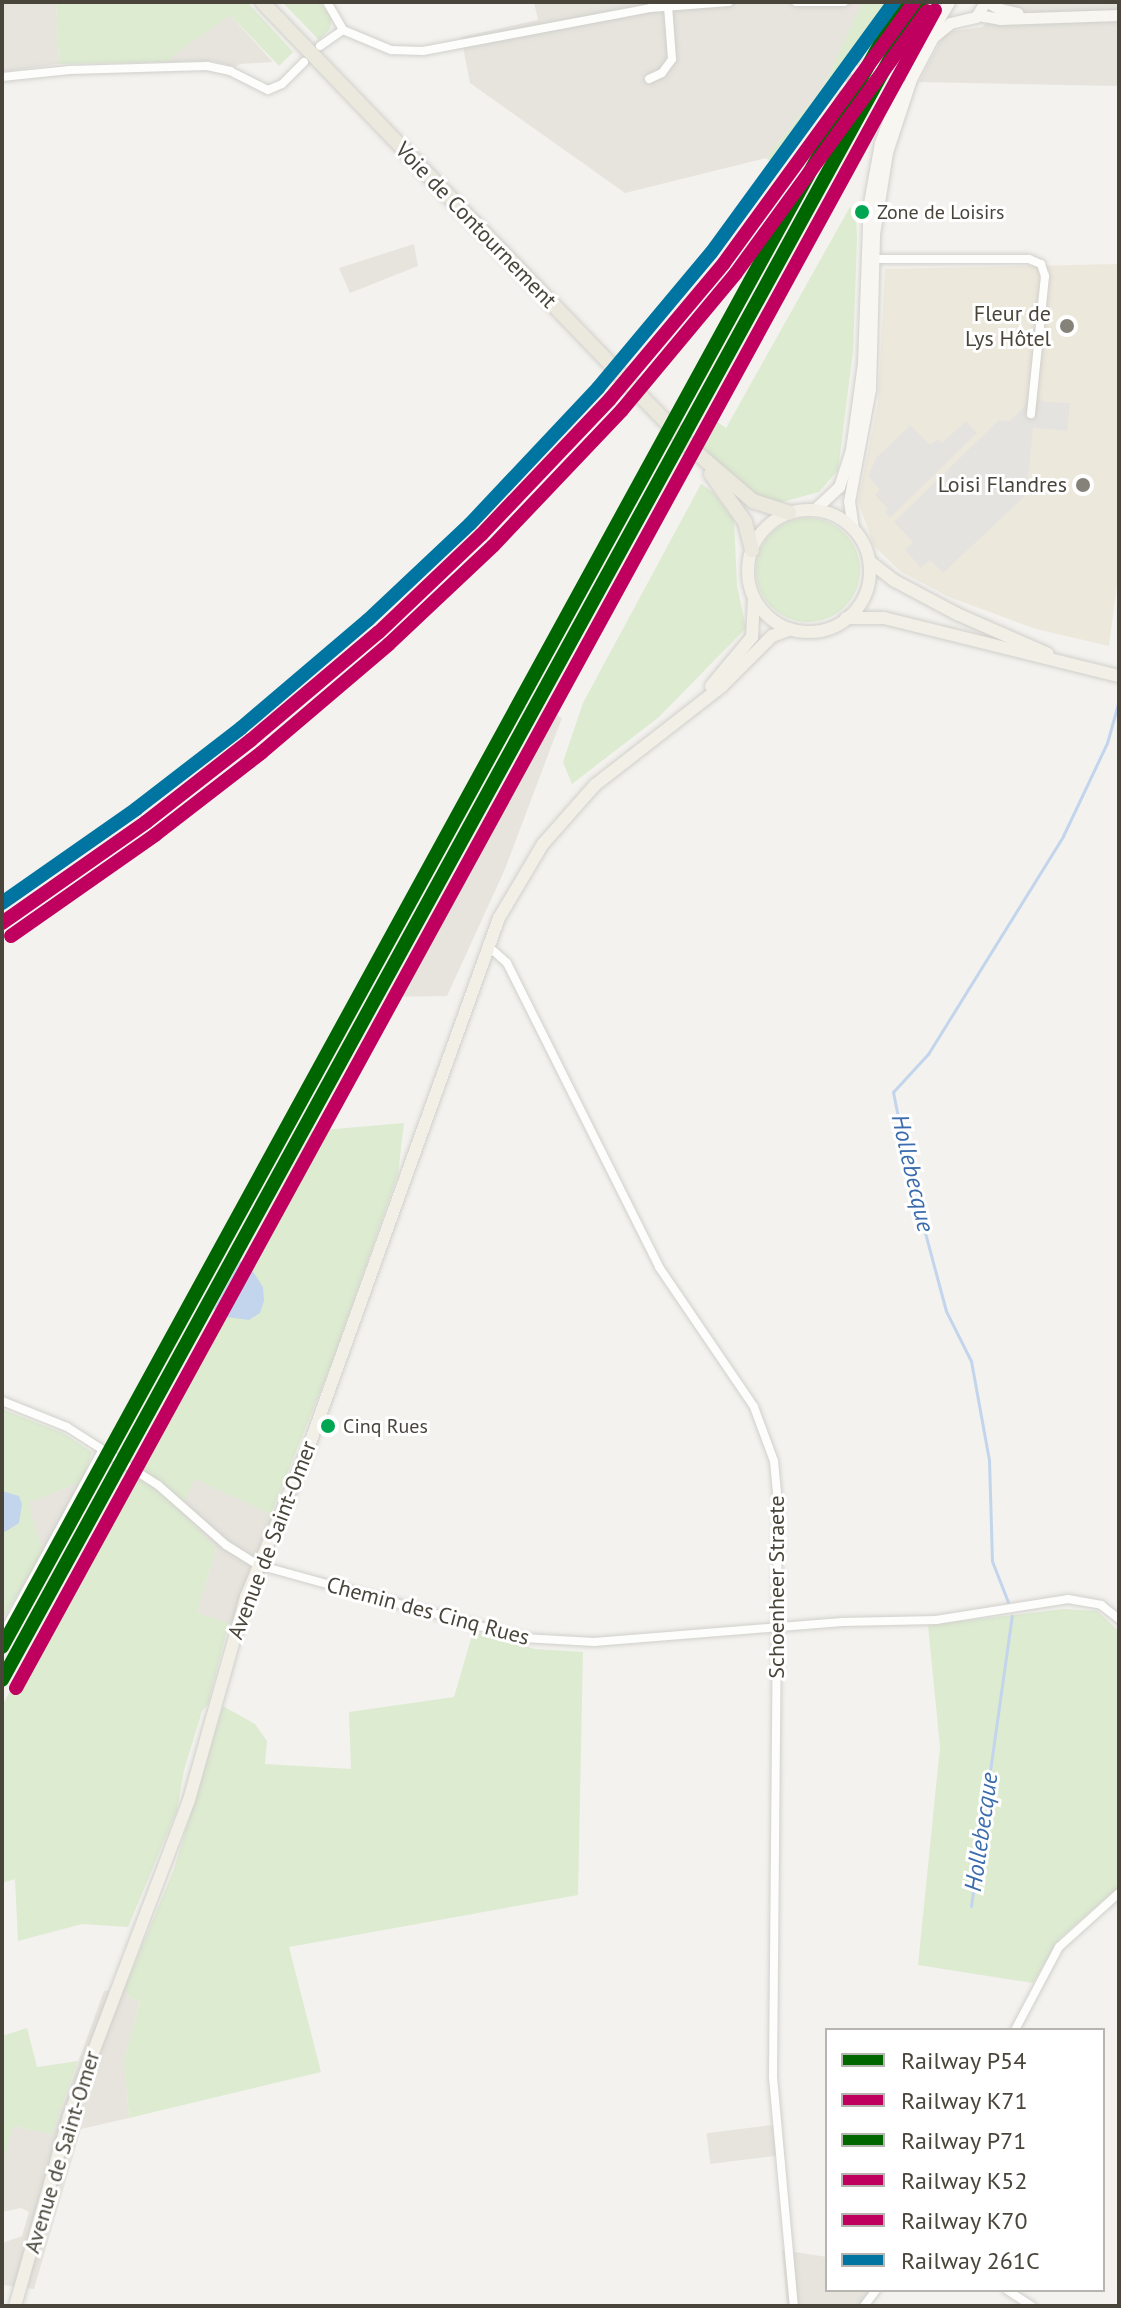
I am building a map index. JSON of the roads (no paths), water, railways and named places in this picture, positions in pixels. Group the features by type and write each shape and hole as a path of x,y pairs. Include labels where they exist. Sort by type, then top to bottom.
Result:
{"highway":[{"name":"Voie de Contournement","path":"262,2 691,448 757,504 789,513"},
{"name":"Voie de Contournement","path":"691,448 745,522 752,550"}],"main road":[{"path":"949,2 954,13 965,19"},
{"path":"814,510 839,487 851,450 863,374 871,188 885,127 910,68 949,2"},
{"path":"978,15 986,2 1002,10 1035,15"},
{"path":"1089,669 967,620 895,581 869,561 853,529 849,501 871,376 869,259 881,181 902,103 933,37 950,23 978,15 997,19 1035,15 1119,15"},
{"path":"853,529 835,516 814,510 789,513 766,527 752,550 748,576 754,597 768,616 791,629 820,630 846,618 884,618 1119,676"},
{"path":"846,618 866,590 869,561"},
{"name":"Avenue de Saint-Omer","path":"692,706 749,642 755,625 754,597"},
{"name":"Avenue de Saint-Omer","path":"15,2306 69,2116 184,1816 233,1638 258,1565 309,1446 487,945 523,874 567,815 613,768 727,681 772,636 791,629"}],"street":[{"path":"327,2 343,30 384,48 414,52 668,6 729,2"},
{"path":"796,2 844,2"},
{"path":"649,79 662,73 672,59 668,6"},
{"path":"320,46 343,30"},
{"path":"2,77 70,70 207,66 230,71 268,90 282,84 304,62"},
{"path":"869,259 1029,259 1041,264 1045,276 1031,414"},
{"name":"Schoenheer Straete","path":"487,945 507,963 659,1267 762,1422 771,1446 778,1489 773,2077 794,2306"},
{"name":"Chemin des Cinq Rues","path":"2,1401 61,1424 165,1490 226,1545 258,1565 542,1641 605,1642 777,1627 944,1619 1068,1599 1101,1605 1119,1619"},
{"path":"2,1635 102,1451"},
{"path":"1016,2028 1059,1947 1119,1893"},
{"path":"1010,2292 1032,2306"}],"water":[{"path":"240,1261 254,1273 263,1287 264,1301 260,1313 249,1320 219,1316 214,1309"},
{"path":"2,1491 19,1496 22,1504 19,1523 5,1532 2,1531"}],"waterway":[{"name":"Hollebecque","path":"1008,1602 992,1561 989,1460 971,1361 946,1311 910,1177 893,1092 928,1054 1063,836 1107,743 1119,700"},
{"name":"Hollebecque","path":"971,1906 1012,1616"}],"railway":[{"path":"815,133 895,2"}],"rail line":[{"name":"261C","path":"2,903 136,809 241,728 368,620 470,524 598,388 711,253 894,2"},
{"name":"P71","path":"2,1647 903,2"},
{"name":"K52","path":"2,923 146,822 251,740 379,632 481,535 610,399 724,263 914,2"},
{"name":"P54","path":"2,1680 921,2"},
{"name":"K71","path":"16,1688 935,10"},
{"name":"K70","path":"11,936 155,835 261,753 389,644 493,546 622,410 736,273 927,11"}],"place":[{"name":"Zone de Loisirs","path":"862,212"},
{"name":"Fleur de Lys Hôtel","path":"1067,326"},
{"name":"Loisi Flandres","path":"1083,485"},
{"name":"Cinq Rues","path":"328,1426"}]}
